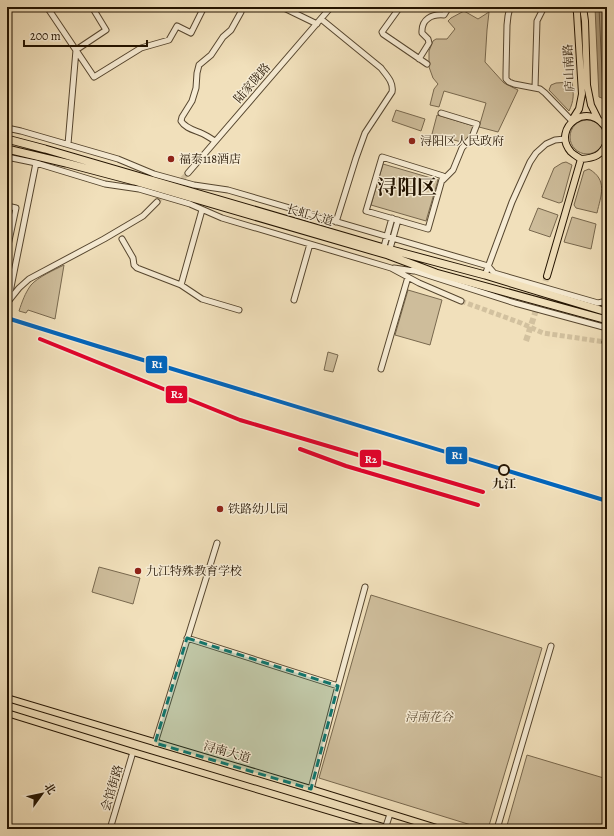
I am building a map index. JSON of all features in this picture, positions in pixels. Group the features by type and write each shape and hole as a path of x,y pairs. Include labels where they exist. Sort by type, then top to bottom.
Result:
{"highway":[{"name":"长虹大道","path":"7,139 46,148 386,251 436,273 607,320"},
{"name":"长虹大道","path":"7,150 66,163 386,251 485,275 606,312"}],"main road":[{"name":"庐山南路","path":"565,140 566,131 570,122 579,109 582,94 576,7"},
{"name":"庐山南路","path":"583,7 585,21 587,85 591,105 598,119 607,130"},
{"path":"570,122 585,116 598,119"},
{"path":"565,140 570,150 581,159 599,155 606,150 607,142"},
{"path":"547,276 581,159"},
{"name":"浔南大道","path":"7,698 440,829"},
{"path":"7,713 387,829"}],"street":[{"path":"47,7 94,77 141,48 169,40 177,26 191,32 204,7"},
{"path":"76,50 106,30 92,7"},
{"path":"215,141 183,124 181,121 192,101 196,88 199,66 211,55 223,37 231,30 241,12 242,7"},
{"path":"282,7 317,24"},
{"name":"陆家陇路","path":"188,173 331,7"},
{"path":"400,7 382,34 427,64"},
{"path":"419,59 429,42 422,32 423,25 428,18 433,15 444,15 449,7"},
{"path":"510,7 507,25 506,79 514,84 540,89 570,122"},
{"path":"535,88 537,21 542,8"},
{"path":"321,19 381,68 393,86 392,92 363,138 336,222"},
{"path":"68,144 76,50"},
{"path":"441,113 477,124 472,137 462,148 453,170 442,181"},
{"path":"7,128 118,159 154,174 194,186 228,190 488,266 494,273 598,303 607,301 606,312"},
{"path":"485,275 512,202 530,162 536,153 546,144 554,140 565,140"},
{"path":"7,157 105,184 139,189 190,204 222,218 391,268 436,273"},
{"path":"382,157 443,176 442,181 428,229 366,211 382,157"},
{"path":"7,304 36,164"},
{"path":"7,304 20,288 30,279 143,216 157,202"},
{"path":"7,206 16,208 7,250"},
{"path":"181,285 202,210"},
{"path":"386,251 387,237 392,218"},
{"path":"386,251 393,239 398,220"},
{"path":"122,239 133,258 134,265 137,268 181,285 202,299 239,310"},
{"path":"294,300 310,244"},
{"path":"391,268 419,283 461,301"},
{"path":"412,270 516,303 607,328"},
{"path":"381,369 408,277"},
{"path":"155,743 217,543"},
{"path":"311,789 365,587"},
{"path":"187,638 338,686"},
{"path":"497,829 551,646"},
{"name":"会馆街路","path":"110,829 133,752"},
{"path":"387,829 390,814"}],"highlighted area":[{"path":"187,638 338,686 311,789 155,743"}],"green space":[{"path":"464,11 478,19 489,12 485,62 504,83 518,90 498,132 479,127 486,103 444,91 439,107 430,105 434,89 438,84 433,78 429,67 429,51 433,41 436,39 447,39 455,29 448,21"},
{"path":"572,82 573,97 569,111 549,90 551,85 556,83"},
{"path":"396,110 425,119 421,131 392,121"},
{"path":"437,115 474,126 465,143 432,134"},
{"path":"584,120 590,120 594,121 601,127 604,137 603,144 597,151 590,154 584,154 580,153 573,147 570,140 570,134 571,130 577,123"},
{"path":"566,162 572,165 562,202 559,203 542,197 554,168"},
{"path":"383,164 438,180 426,221 371,205"},
{"path":"589,169 599,178 602,188 597,213 576,208 574,205 584,171"},
{"path":"538,208 558,215 550,237 529,230"},
{"path":"572,217 596,224 591,249 564,242"},
{"path":"64,265 55,319 28,310 26,313 19,311 25,294 31,285 42,276"},
{"path":"408,290 442,300 430,345 395,335"},
{"path":"328,352 338,355 333,372 324,370"},
{"path":"99,567 140,578 133,604 92,592"},
{"name":"浔南花谷","path":"371,595 542,648 488,829 319,778"},
{"path":"527,755 607,779 607,829 506,829"}],"water":[{"path":"595,7 607,7 607,100 599,97"}],"tunnel":[{"path":"177,184 188,173"},
{"path":"157,202 171,189"},
{"path":"526,341 547,276"},
{"path":"461,301 521,323 543,333 605,342"}],"transit line":[{"name":"R1","path":"7,318 607,501"},
{"name":"R2","path":"40,339 240,420 483,492"},
{"name":"R2","path":"300,449 346,466 478,505"}],"place":[{"name":"浔阳区人民政府","path":"412,141"},
{"name":"福泰118酒店","path":"171,159"},
{"name":"九江","path":"504,470"},
{"name":"铁路幼儿园","path":"220,509"},
{"name":"九江特殊教育学校","path":"138,571"}],"district":[{"name":"浔阳区","path":"407,187"}]}
